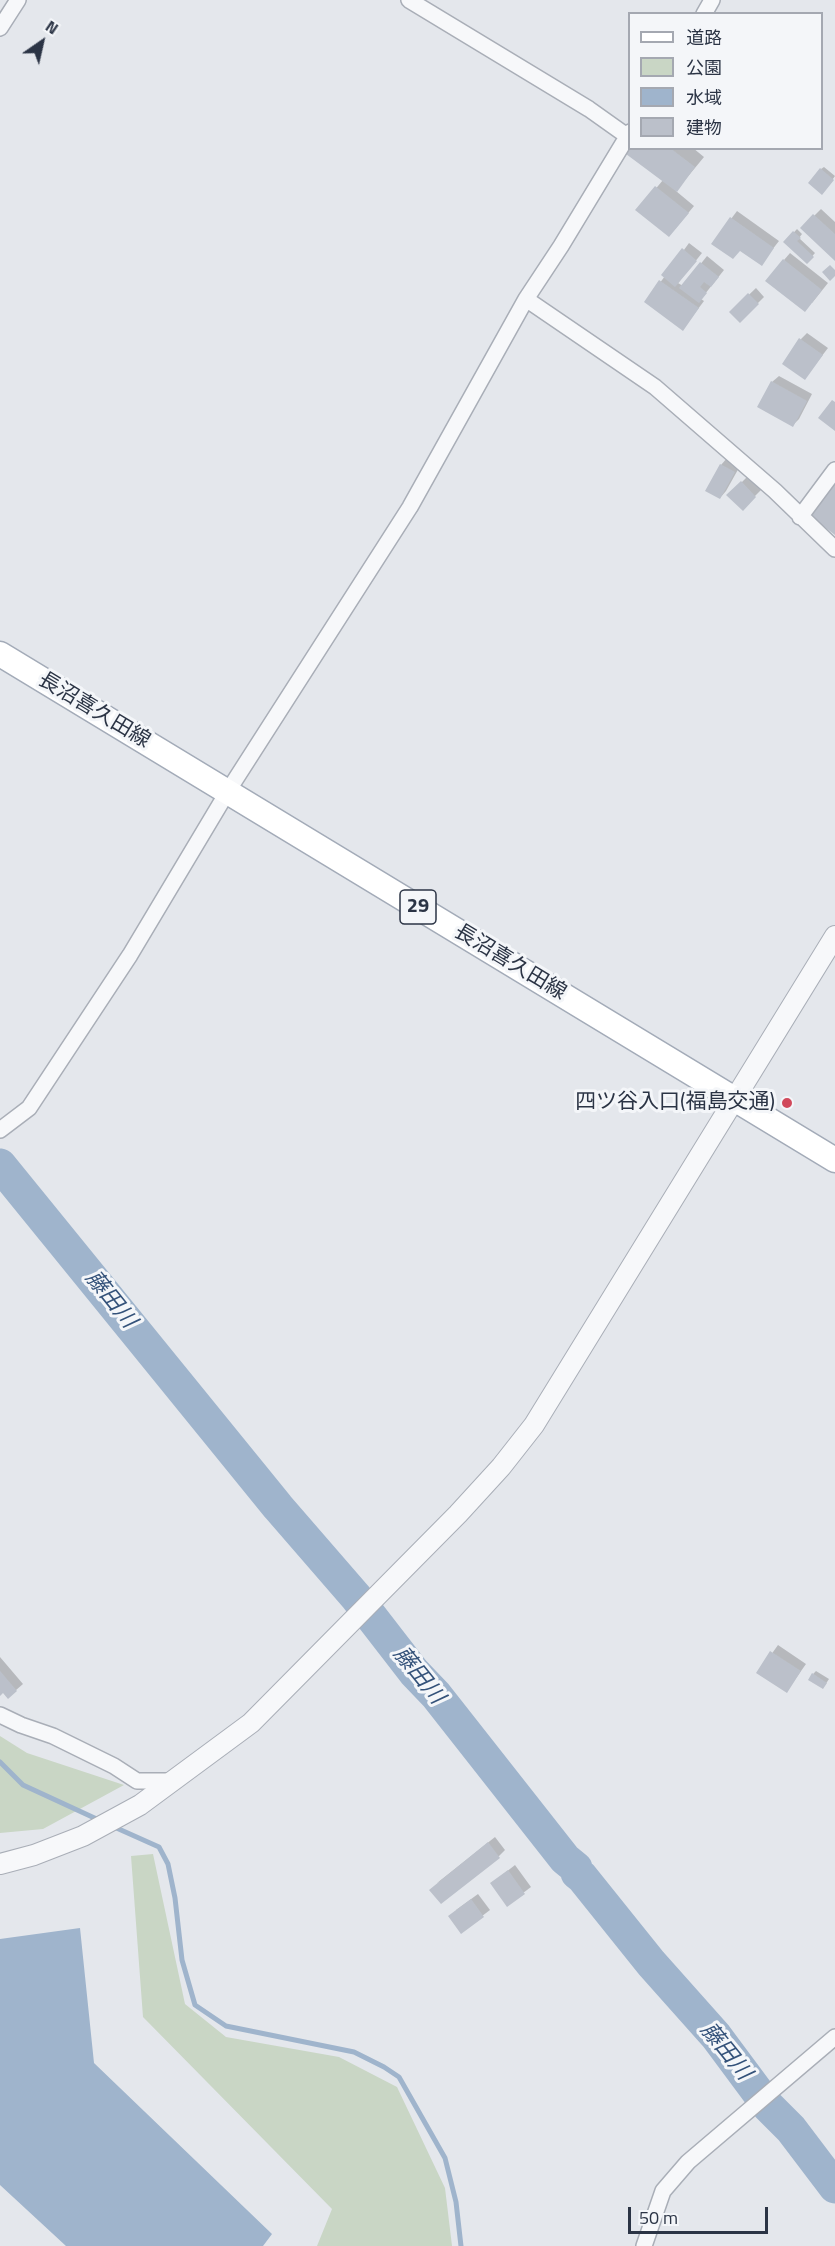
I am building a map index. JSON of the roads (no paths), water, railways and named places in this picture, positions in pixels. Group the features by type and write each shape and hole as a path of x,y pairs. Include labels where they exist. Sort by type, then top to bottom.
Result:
{"main road":[{"name":"長沼喜久田線","path":"0,654 835,1160"}],"street":[{"path":"0,28 18,0"},
{"path":"0,1130 29,1108 130,955 228,792 410,507 526,299 561,246 628,134 409,0"},
{"path":"526,299 655,387 775,490 835,549"},
{"path":"800,517 835,470"},
{"path":"0,1864 34,1855 96,1830 140,1805 251,1723 486,1483 534,1425 835,936"},
{"path":"0,1715 93,1756 137,1781 174,1781"},
{"path":"644,2246 663,2191 688,2162 835,2037"}],"water":[{"path":"80,1928 94,2063 272,2234 263,2246 66,2246 0,2185 0,1939"}],"waterway":[{"name":"藤田川","path":"0,1165 278,1507 356,1597 414,1672 436,1695 565,1859 576,1868 577,1873 651,1963 716,2036 768,2106 791,2129 835,2187"},
{"path":"0,1762 23,1785 101,1821"},
{"path":"112,1826 159,1847 168,1864 175,1898 182,1960 195,2005 226,2026 354,2052 399,2077 445,2158 456,2202 461,2246"}],"place":[{"name":"四ツ谷入口(福島交通)","path":"787,1103"}]}
